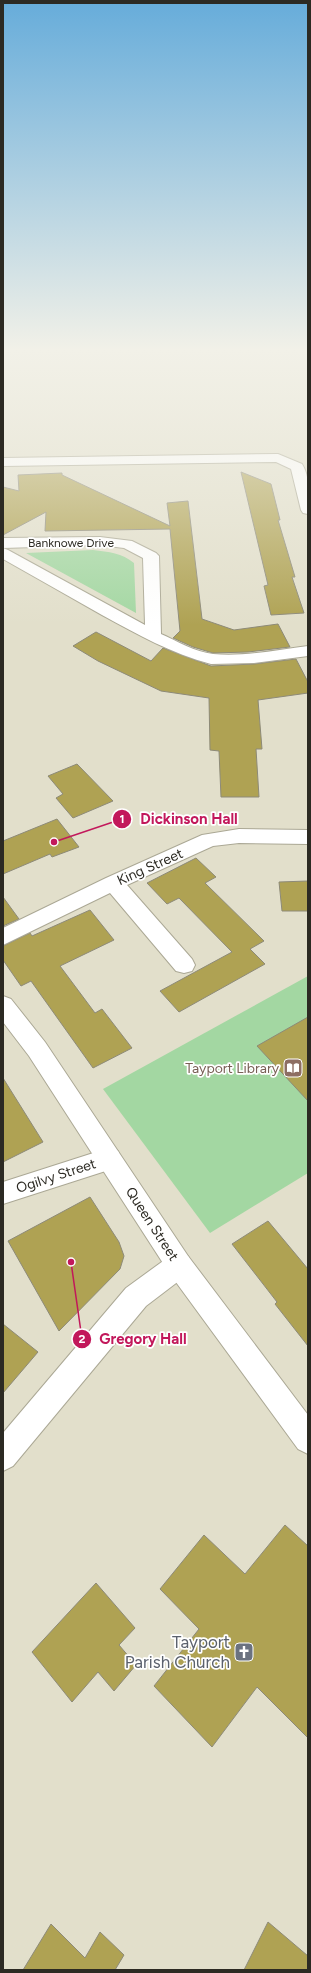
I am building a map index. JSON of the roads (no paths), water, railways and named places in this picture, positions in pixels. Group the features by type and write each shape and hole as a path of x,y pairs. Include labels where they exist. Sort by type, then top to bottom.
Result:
{"street":[{"path":"3,462 278,458 297,467 308,510"},
{"name":"Banknowe Drive","path":"3,543 100,541 127,544 151,556 153,636"},
{"name":"Banknowe Drive","path":"3,553 153,636 186,651 211,659 254,658 308,651"},
{"name":"King Street","path":"3,937 112,883 209,840 239,836 308,836"},
{"path":"112,883 184,965"},
{"name":"Queen Street","path":"3,1005 37,1049 179,1265 308,1439"},
{"name":"Ogilvy Street","path":"3,1193 109,1159"},
{"path":"3,1456 136,1297 179,1265"}],"place":[{"name":"Dickinson Hall","path":"54,842"},
{"name":"Tayport Library","path":"293,1068"},
{"name":"Gregory Hall","path":"71,1262"},
{"name":"Tayport Parish Church","path":"244,1652"}]}
